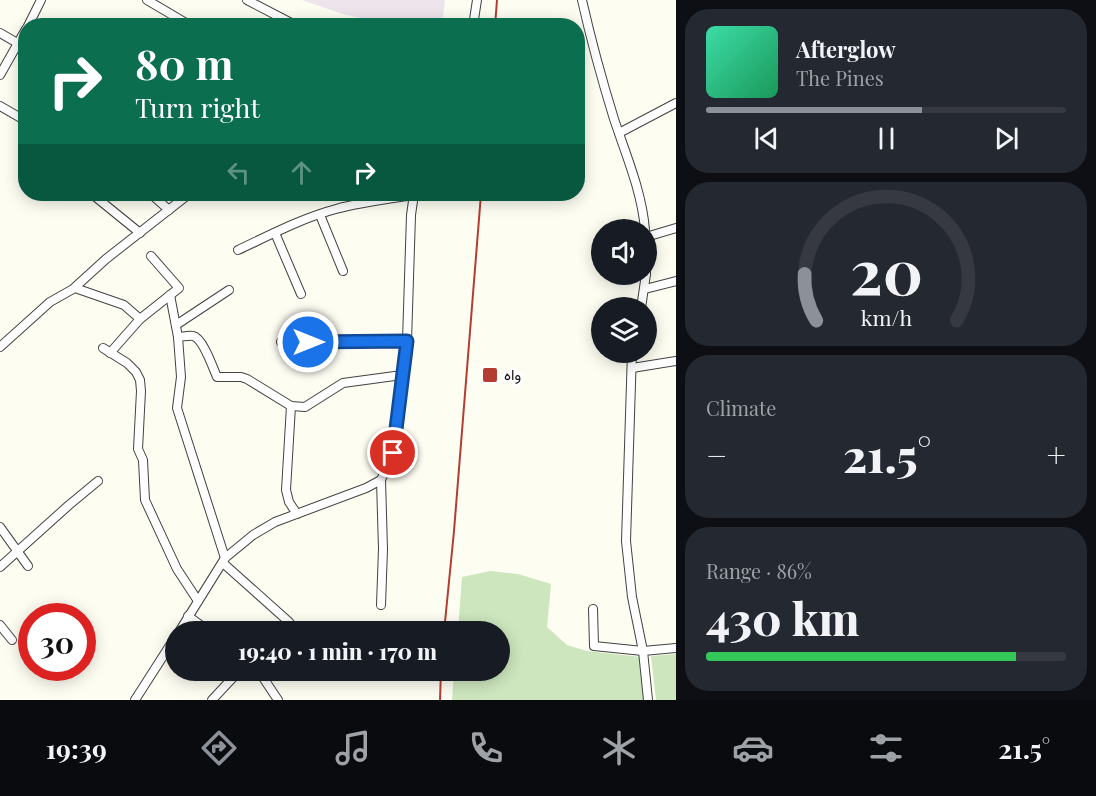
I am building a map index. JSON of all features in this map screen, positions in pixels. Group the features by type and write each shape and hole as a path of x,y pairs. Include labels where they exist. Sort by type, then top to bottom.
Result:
{"street":[{"path":"32,18 41,0"},
{"path":"147,0 178,18"},
{"path":"248,0 282,18"},
{"path":"474,18 477,0"},
{"path":"582,0 596,60 644,219"},
{"path":"0,33 18,44 0,75"},
{"path":"619,133 676,103"},
{"path":"0,106 18,116"},
{"path":"101,201 140,233"},
{"path":"159,201 169,210"},
{"path":"0,346 50,302 75,288 106,259 180,201"},
{"path":"238,250 320,215 373,201"},
{"path":"381,605 383,549 381,480 393,453 407,341 413,201"},
{"path":"320,215 343,271"},
{"path":"657,235 676,228"},
{"path":"275,233 301,294"},
{"path":"151,256 179,288 140,319 106,351 127,363 140,380 138,449 143,460 145,500 177,569 198,601"},
{"path":"645,290 676,281"},
{"path":"643,297 645,285"},
{"path":"75,288 124,305 140,319"},
{"path":"176,326 229,290"},
{"path":"170,295 178,337 181,377 177,408 224,561 288,621"},
{"path":"178,337 198,338 217,377 247,379 291,406 305,407 343,383 402,375"},
{"path":"281,342 407,341"},
{"path":"632,368 676,361"},
{"path":"632,363 626,540 632,597 643,651 648,700"},
{"path":"291,406 286,490 289,502 297,514"},
{"path":"185,621 224,561 253,535 275,522 366,488 381,480"},
{"path":"0,567 98,482"},
{"path":"0,527 28,566"},
{"path":"592,609 594,646 643,651 676,648"},
{"path":"188,616 195,621"},
{"path":"0,625 12,640"},
{"path":"135,700 165,653"},
{"path":"212,700 230,681"},
{"path":"265,681 278,700"}],"shaded area":[{"path":"302,0 445,0 443,18 361,18"}],"green space":[{"path":"490,571 518,574 551,584 547,627 567,645 587,651 641,657 645,700 452,700 453,681 510,681 510,621 459,621 462,577"},
{"path":"676,654 676,700 656,700 651,656"}],"railway":[{"path":"496,18 497,0"},
{"path":"445,621 480,201"},
{"path":"440,700 441,681"}],"place":[{"name":"واہ","path":"490,375"}],"route":[{"path":"308,342 407,341 393,453"}]}
